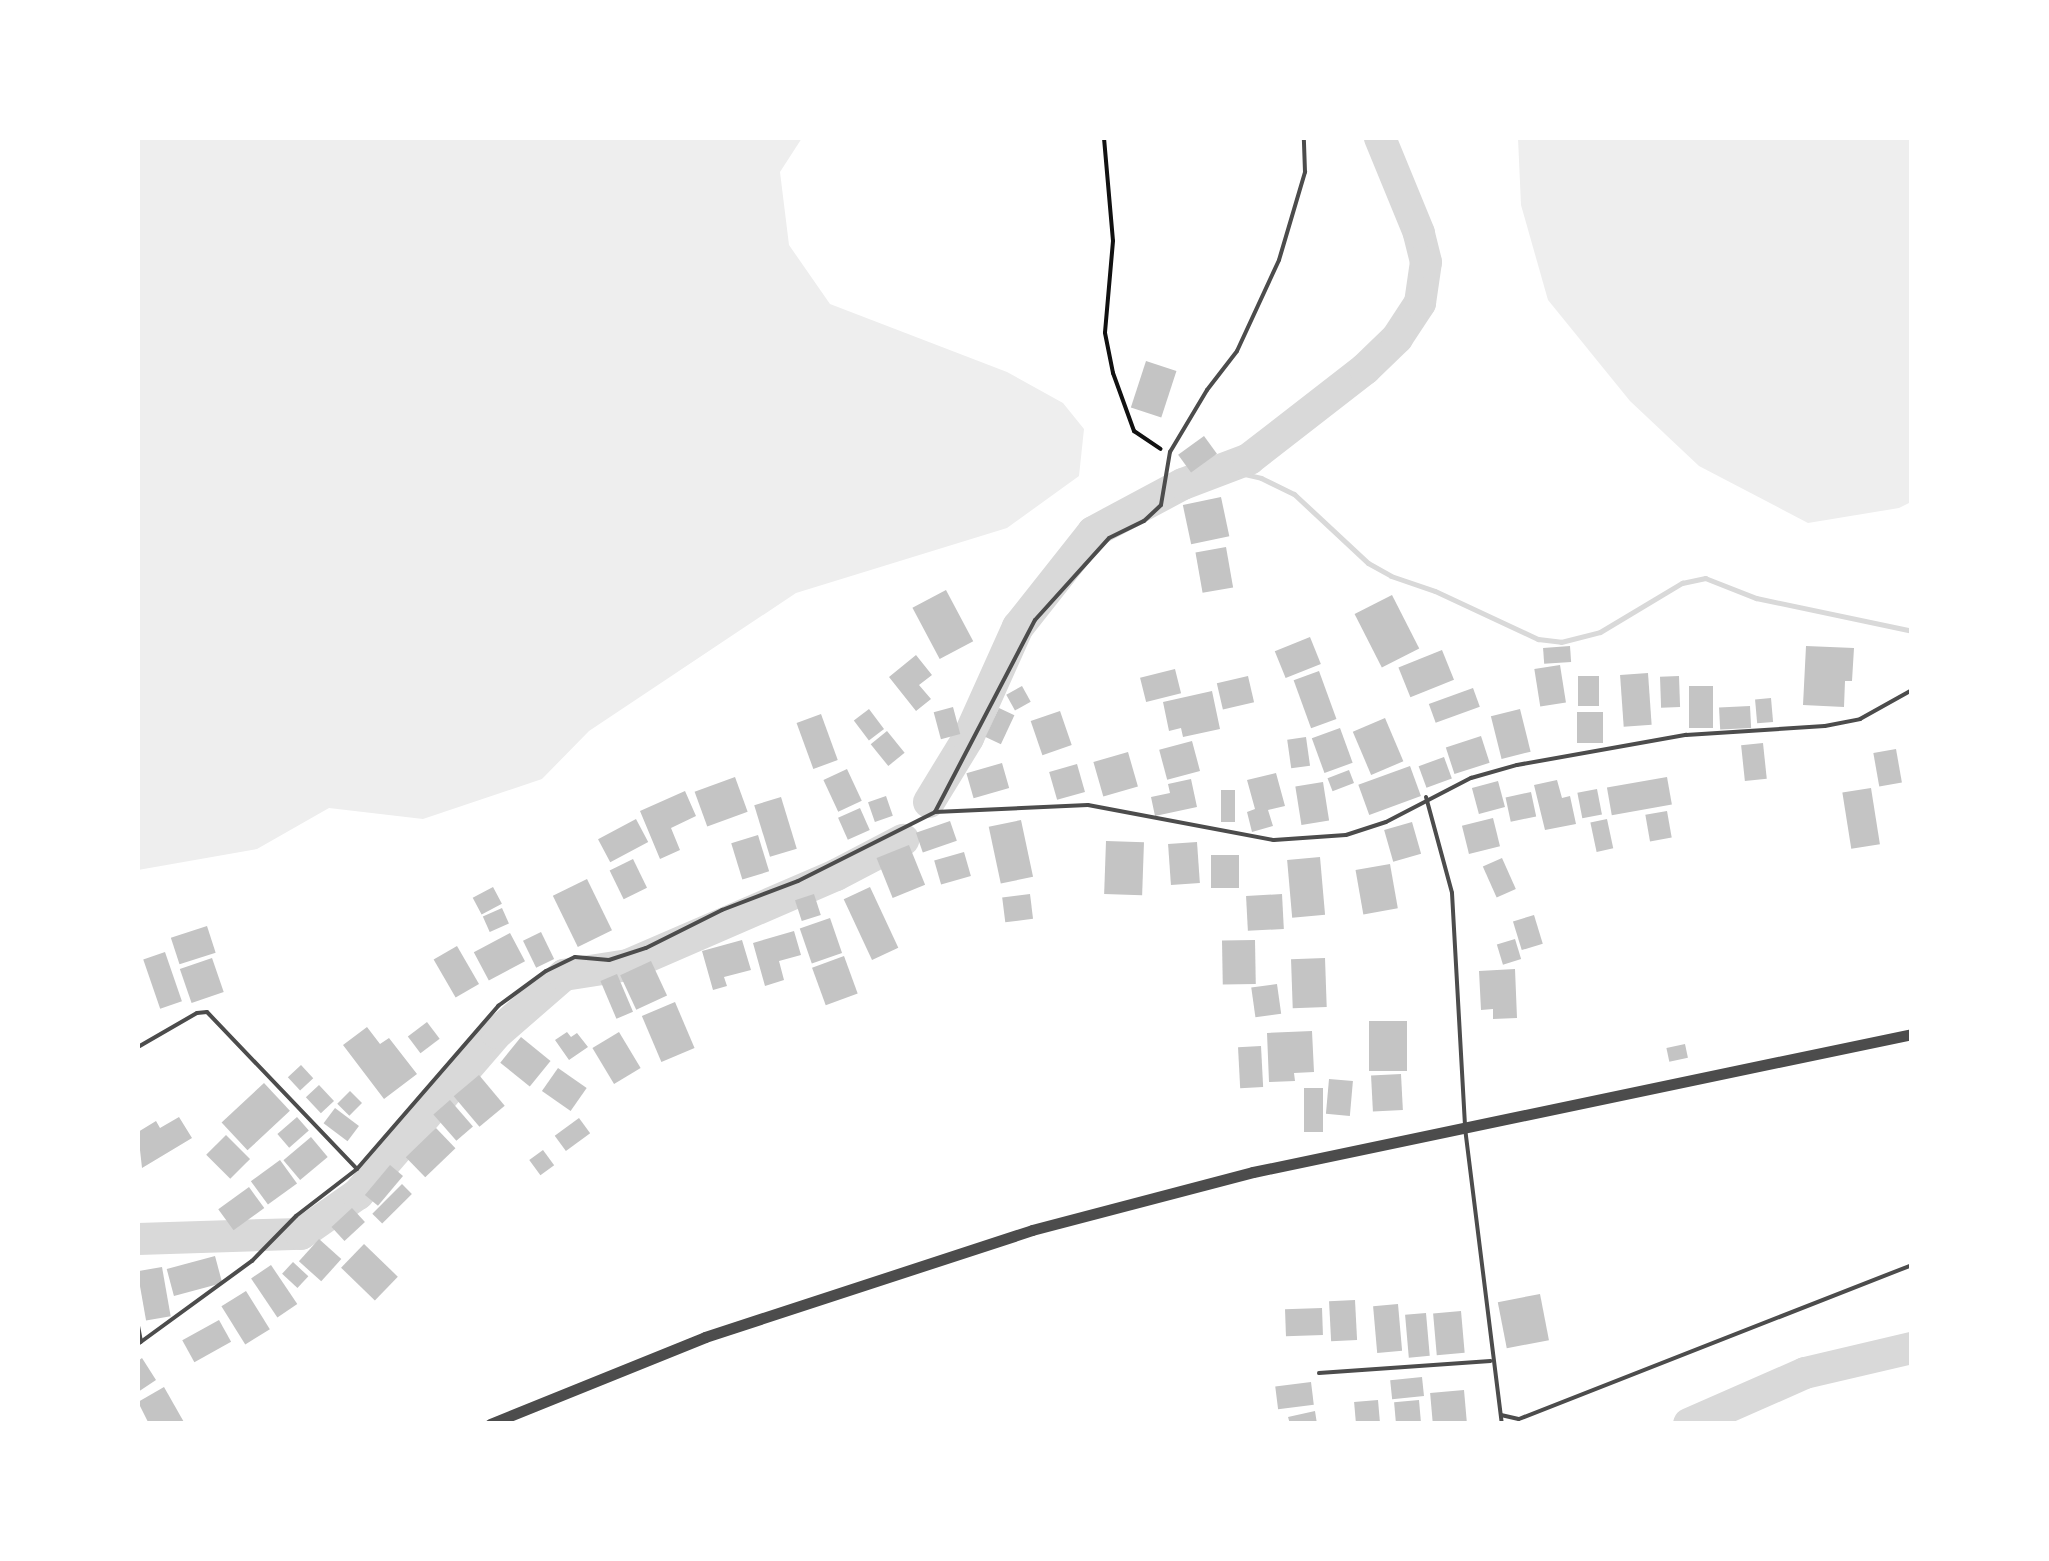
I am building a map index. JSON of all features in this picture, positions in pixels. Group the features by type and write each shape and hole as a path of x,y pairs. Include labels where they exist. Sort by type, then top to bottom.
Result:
{"street":[{"path":"490,1424 705,1337 920,1263 1254,1172 1912,1034"}],"lane":[{"path":"935,812 1036,620 1109,538 1144,521 1162,505 1171,468 1170,452 1207,390 1237,350 1279,260 1306,172 1304,138"},
{"path":"139,1343 262,1252 296,1216 357,1168 498,1006 546,971 575,957 609,960 646,948 722,910 798,881 935,812 1088,805 1274,840 1346,835 1386,822 1426,797 1471,778 1605,748 1860,719 1912,690"},
{"path":"1426,797 1452,893 1465,1128 1491,1361 1502,1424"},
{"path":"138,1047 197,1013 208,1012 357,1168"},
{"path":"1498,1415 1519,1419 1912,1265"},
{"path":"138,1326 139,1343"},
{"path":"1318,1373 1491,1361"}],"path":[{"path":"1104,138 1113,240 1105,333 1113,373 1134,430 1170,452"}],"shaded area":[{"path":"138,138 802,138 780,172 789,245 830,304 1007,372 1063,403 1084,429 1079,476 1007,528 796,593 589,731 542,779 423,819 329,808 257,849 138,870"},
{"path":"1518,138 1911,138 1911,502 1899,508 1808,523 1699,466 1630,401 1548,300 1521,205"}],"building":[{"path":"1146,361 1176,371 1161,417 1131,408"},
{"path":"1204,436 1217,454 1191,473 1178,455"},
{"path":"1221,497 1229,536 1191,544 1183,505"},
{"path":"1226,547 1233,587 1203,593 1195,552"},
{"path":"946,590 973,641 940,659 912,608"},
{"path":"1392,595 1419,648 1382,668 1355,614"},
{"path":"1310,637 1321,664 1286,678 1275,651"},
{"path":"1570,646 1571,662 1544,664 1543,648"},
{"path":"1806,646 1854,648 1852,681 1845,681 1844,707 1803,705"},
{"path":"1442,650 1454,680 1410,697 1398,668"},
{"path":"916,655 932,675 919,685 931,699 916,711 889,677"},
{"path":"1560,665 1566,703 1540,707 1534,669"},
{"path":"1175,669 1181,693 1146,702 1140,678"},
{"path":"1319,671 1336,719 1311,728 1294,680"},
{"path":"1648,673 1652,725 1624,727 1620,675"},
{"path":"1248,676 1254,702 1223,710 1217,683"},
{"path":"1578,676 1599,676 1599,706 1578,706"},
{"path":"1679,676 1680,707 1661,708 1660,677"},
{"path":"1022,686 1031,702 1015,710 1006,695"},
{"path":"1689,686 1713,686 1713,728 1689,728"},
{"path":"1473,688 1480,707 1436,723 1429,704"},
{"path":"1212,691 1220,729 1183,737 1181,728 1169,731 1163,702"},
{"path":"1771,698 1773,722 1757,723 1755,699"},
{"path":"1750,706 1751,728 1720,730 1719,708"},
{"path":"953,707 960,734 941,739 934,712"},
{"path":"999,708 1014,715 1001,744 985,737"},
{"path":"869,709 884,729 869,740 854,720"},
{"path":"1520,709 1531,752 1502,759 1491,716"},
{"path":"1060,711 1072,745 1042,755 1031,721"},
{"path":"1577,712 1603,712 1603,743 1577,743"},
{"path":"821,714 838,760 813,769 797,723"},
{"path":"1385,718 1403,761 1371,775 1353,732"},
{"path":"1340,728 1353,763 1324,773 1312,738"},
{"path":"887,731 905,753 888,766 871,744"},
{"path":"1481,736 1490,763 1454,774 1446,747"},
{"path":"1306,737 1310,766 1291,768 1287,740"},
{"path":"1192,741 1200,771 1167,780 1159,750"},
{"path":"1763,743 1767,779 1745,781 1741,745"},
{"path":"1896,749 1902,782 1879,786 1873,753"},
{"path":"1128,752 1138,787 1103,797 1093,762"},
{"path":"1444,757 1452,779 1426,788 1419,766"},
{"path":"1002,763 1009,788 974,798 966,773"},
{"path":"1077,764 1085,792 1057,800 1049,772"},
{"path":"1410,766 1421,796 1369,815 1358,785"},
{"path":"847,769 862,801 838,812 823,780"},
{"path":"1349,770 1354,783 1333,791 1328,778"},
{"path":"1276,773 1285,806 1268,810 1273,826 1252,832 1247,812 1255,809 1247,780"},
{"path":"735,777 748,812 707,826 695,792"},
{"path":"1667,777 1672,805 1612,815 1607,788"},
{"path":"1191,779 1197,807 1155,816 1151,797 1170,793 1168,784"},
{"path":"1557,780 1562,798 1570,796 1576,824 1545,830 1534,785"},
{"path":"1498,781 1505,807 1479,814 1472,788"},
{"path":"1323,782 1329,821 1301,825 1295,786"},
{"path":"1871,788 1880,844 1851,849 1842,793"},
{"path":"1597,789 1602,815 1582,818 1577,793"},
{"path":"1221,790 1235,790 1235,822 1221,822"},
{"path":"685,791 696,816 671,828 680,850 660,859 640,811"},
{"path":"1531,792 1536,816 1511,822 1506,797"},
{"path":"886,796 893,816 875,822 868,802"},
{"path":"781,797 797,849 770,857 754,805"},
{"path":"860,808 870,830 848,840 838,818"},
{"path":"1667,811 1672,838 1650,841 1645,815"},
{"path":"1493,818 1500,846 1469,854 1462,826"},
{"path":"636,819 648,842 610,862 598,839"},
{"path":"1607,819 1613,848 1597,852 1590,823"},
{"path":"1021,820 1033,877 1001,884 989,827"},
{"path":"950,821 957,841 923,853 916,833"},
{"path":"1412,822 1421,854 1393,862 1384,830"},
{"path":"758,835 769,871 742,880 731,843"},
{"path":"1106,841 1144,842 1142,895 1104,894"},
{"path":"1197,842 1200,883 1171,885 1168,844"},
{"path":"909,845 925,885 893,898 877,858"},
{"path":"964,852 971,876 941,885 934,861"},
{"path":"1211,855 1239,855 1239,888 1211,888"},
{"path":"1320,857 1325,915 1292,918 1287,860"},
{"path":"1502,858 1516,889 1497,898 1483,867"},
{"path":"633,859 647,888 624,899 610,870"},
{"path":"1390,864 1398,908 1363,914 1356,870"},
{"path":"587,879 612,930 578,947 553,896"},
{"path":"493,887 502,904 482,915 473,898"},
{"path":"870,887 898,948 872,960 844,899"},
{"path":"814,894 821,915 802,921 795,900"},
{"path":"1030,894 1033,919 1005,922 1002,897"},
{"path":"1282,894 1284,929 1248,931 1246,896"},
{"path":"502,908 509,924 490,932 483,917"},
{"path":"1534,915 1543,944 1522,950 1513,921"},
{"path":"830,918 842,953 812,963 800,928"},
{"path":"207,926 216,953 180,964 171,938"},
{"path":"794,931 801,955 779,961 784,980 765,986 753,943"},
{"path":"541,932 554,959 536,968 523,941"},
{"path":"510,933 525,961 489,981 474,952"},
{"path":"1515,939 1521,959 1503,965 1497,945"},
{"path":"742,940 751,970 724,977 727,986 713,990 702,951"},
{"path":"1255,940 1256,984 1223,985 1222,941"},
{"path":"457,946 479,984 456,998 434,960"},
{"path":"165,952 182,1001 160,1009 143,959"},
{"path":"844,956 858,994 826,1005 812,968"},
{"path":"212,958 224,992 192,1003 180,969"},
{"path":"1325,958 1327,1007 1293,1008 1291,959"},
{"path":"651,961 667,995 636,1010 620,975"},
{"path":"1515,969 1517,1018 1493,1019 1493,1009 1481,1010 1479,971"},
{"path":"617,974 633,1012 616,1019 600,981"},
{"path":"1277,984 1281,1014 1255,1017 1251,988"},
{"path":"675,1002 695,1048 661,1062 642,1016"},
{"path":"1369,1021 1407,1021 1407,1071 1369,1071"},
{"path":"427,1022 440,1039 420,1053 408,1036"},
{"path":"367,1027 380,1044 389,1038 417,1074 384,1099 343,1045"},
{"path":"1312,1031 1314,1072 1294,1073 1295,1081 1269,1082 1267,1033"},
{"path":"567,1032 571,1037 577,1033 588,1047 569,1060 555,1040"},
{"path":"619,1032 641,1068 614,1084 592,1048"},
{"path":"521,1037 551,1061 530,1087 500,1063"},
{"path":"1685,1044 1688,1058 1669,1062 1666,1048"},
{"path":"1261,1046 1263,1087 1240,1088 1238,1047"},
{"path":"301,1065 313,1078 300,1090 288,1077"},
{"path":"558,1068 587,1088 571,1111 542,1091"},
{"path":"1401,1074 1403,1110 1373,1112 1371,1076"},
{"path":"479,1075 505,1106 479,1127 454,1096"},
{"path":"1329,1079 1353,1081 1350,1116 1326,1114"},
{"path":"264,1083 290,1111 247,1150 222,1123"},
{"path":"319,1085 334,1101 321,1113 306,1097"},
{"path":"1304,1088 1323,1088 1323,1132 1304,1132"},
{"path":"350,1091 362,1103 349,1116 337,1104"},
{"path":"450,1100 473,1126 456,1141 433,1114"},
{"path":"335,1108 359,1126 348,1141 324,1123"},
{"path":"179,1117 192,1138 142,1168 138,1132 156,1121 160,1128"},
{"path":"297,1117 309,1131 289,1148 277,1134"},
{"path":"579,1118 590,1133 566,1151 555,1136"},
{"path":"436,1128 455,1148 425,1177 406,1157"},
{"path":"226,1135 250,1159 230,1179 206,1155"},
{"path":"311,1137 328,1157 300,1180 283,1160"},
{"path":"543,1150 554,1165 540,1175 529,1160"},
{"path":"280,1160 297,1183 268,1205 251,1181"},
{"path":"390,1165 403,1176 378,1206 365,1195"},
{"path":"402,1184 412,1194 382,1224 372,1214"},
{"path":"249,1187 264,1208 234,1230 218,1209"},
{"path":"352,1208 365,1222 344,1241 332,1227"},
{"path":"319,1239 341,1259 321,1281 299,1261"},
{"path":"364,1244 398,1277 375,1300 341,1268"},
{"path":"215,1256 222,1283 174,1296 167,1269"},
{"path":"293,1262 308,1276 297,1288 282,1274"},
{"path":"271,1265 297,1304 277,1317 251,1278"},
{"path":"162,1267 171,1316 146,1321 138,1271"},
{"path":"246,1291 270,1329 245,1345 221,1306"},
{"path":"1540,1294 1549,1340 1507,1348 1498,1302"},
{"path":"1355,1300 1357,1340 1331,1341 1329,1301"},
{"path":"1398,1304 1402,1351 1377,1353 1373,1306"},
{"path":"1322,1308 1323,1335 1286,1336 1285,1309"},
{"path":"1461,1311 1465,1353 1437,1355 1433,1313"},
{"path":"1426,1313 1430,1356 1409,1358 1405,1315"},
{"path":"219,1320 231,1342 194,1362 182,1340"},
{"path":"142,1358 156,1380 138,1392 138,1361"},
{"path":"1422,1377 1424,1396 1392,1399 1390,1380"},
{"path":"1311,1382 1314,1405 1278,1409 1275,1386"},
{"path":"164,1387 185,1424 149,1424 138,1402"},
{"path":"1464,1390 1467,1424 1433,1424 1430,1393"},
{"path":"1378,1400 1380,1424 1356,1424 1354,1402"},
{"path":"1419,1400 1421,1424 1396,1424 1394,1402"},
{"path":"1315,1411 1317,1424 1290,1424 1288,1417"}],"waterway":[{"path":"929,802 968,738 1018,627 1093,532 1183,484 1249,459 1365,369 1397,338 1420,303 1426,262 1419,233 1380,138"},
{"path":"1227,470 1261,478 1294,494 1368,563 1391,576 1435,591 1538,639 1561,642 1600,632 1682,583 1705,578 1756,598 1912,631"},
{"path":"138,1239 301,1234 358,1194 497,1033 564,975 628,965 836,875 903,840"},
{"path":"1689,1424 1805,1373 1912,1348"}]}
